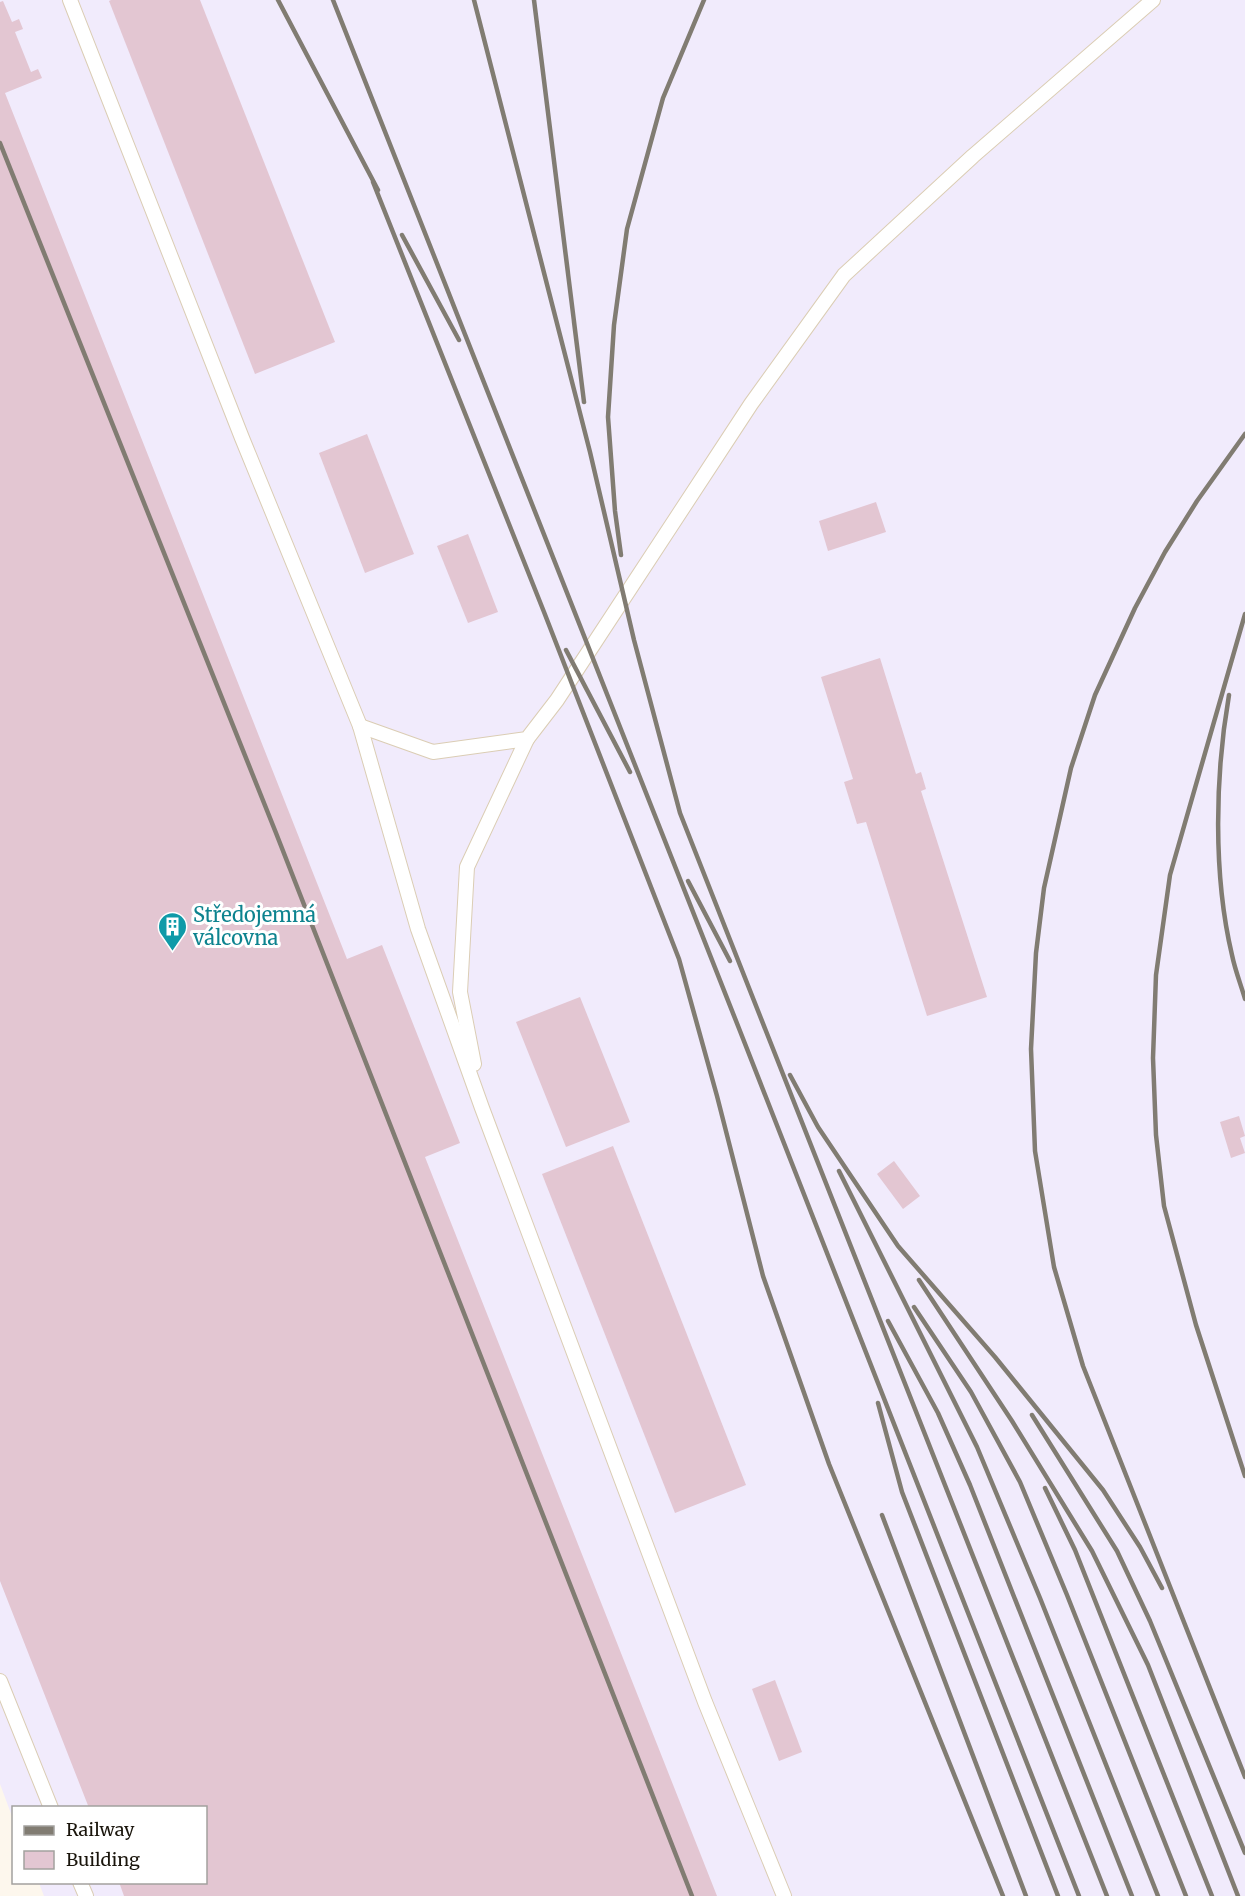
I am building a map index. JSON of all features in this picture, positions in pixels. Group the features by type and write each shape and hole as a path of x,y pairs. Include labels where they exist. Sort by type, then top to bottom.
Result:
{"lane":[{"path":"70,0 242,438 360,726 418,929 482,1108 705,1702 784,1896"},
{"path":"482,1108 460,992 467,867 527,739 557,700 751,404 844,275 973,156 1153,0"},
{"path":"360,726 433,752 527,739"},
{"path":"0,1681 50,1806"}],"shaded area":[{"path":"0,0 1245,0 1245,1896 44,1896 39,1884 207,1884 207,1806 12,1806 12,1816 0,1784"}],"building":[{"path":"200,0 335,342 255,374 109,1"},
{"name":"Středojemná válcovna","path":"3,1 12,22 19,19 23,29 15,32 31,72 38,69 42,78 5,93 347,959 382,945 460,1143 425,1157 717,1896 124,1896 120,1884 207,1884 207,1806 88,1806 0,1581 0,2"},
{"path":"367,434 414,554 365,573 319,453"},
{"path":"876,502 886,532 828,551 819,521"},
{"path":"468,534 498,612 468,623 437,546"},
{"path":"880,658 916,774 921,772 926,789 921,791 987,997 927,1016 866,822 857,824 844,782 853,779 821,677"},
{"path":"580,997 630,1122 566,1147 516,1022"},
{"path":"1239,1116 1245,1136 1240,1138 1245,1153 1231,1158 1220,1122"},
{"path":"613,1146 746,1485 675,1513 542,1174"},
{"path":"894,1161 920,1196 903,1209 877,1174"},
{"path":"775,1680 802,1752 779,1761 752,1689"}],"railway":[{"path":"278,0 378,190"},
{"path":"333,0 1079,1896"},
{"path":"474,0 590,452 634,640 680,813 1107,1896"},
{"path":"534,0 584,402"},
{"path":"621,555 615,511 608,417 614,325 627,229 663,98 704,0"},
{"path":"0,143 276,833 692,1896"},
{"path":"373,182 679,959 763,1276 829,1464 1003,1896"},
{"path":"402,235 459,340"},
{"path":"1245,434 1197,501 1165,552 1135,608 1095,695 1071,768 1044,888 1036,953 1031,1049 1035,1151 1054,1267 1083,1366 1245,1777"},
{"path":"1245,614 1170,875 1156,975 1153,1058 1156,1135 1164,1206 1196,1325 1245,1476"},
{"path":"566,650 630,772"},
{"path":"1229,695 1221,759 1219,859 1226,924 1233,961 1245,999"},
{"path":"688,881 730,961"},
{"path":"790,1075 818,1127 898,1246 995,1357 1103,1490 1140,1547 1162,1588"},
{"path":"839,1171 977,1447 1040,1598 1158,1896"},
{"path":"919,1280 1012,1421 1092,1551 1148,1665 1238,1896"},
{"path":"914,1307 971,1392 1020,1482 1186,1896"},
{"path":"888,1321 938,1413 970,1485 1132,1896"},
{"path":"878,1403 902,1492 1058,1896"},
{"path":"1032,1415 1117,1551 1150,1621 1245,1853"},
{"path":"1045,1488 1075,1550 1212,1896"},
{"path":"882,1515 1026,1896"}],"place":[{"name":"Středojemná válcovna","path":"172,952"}]}
